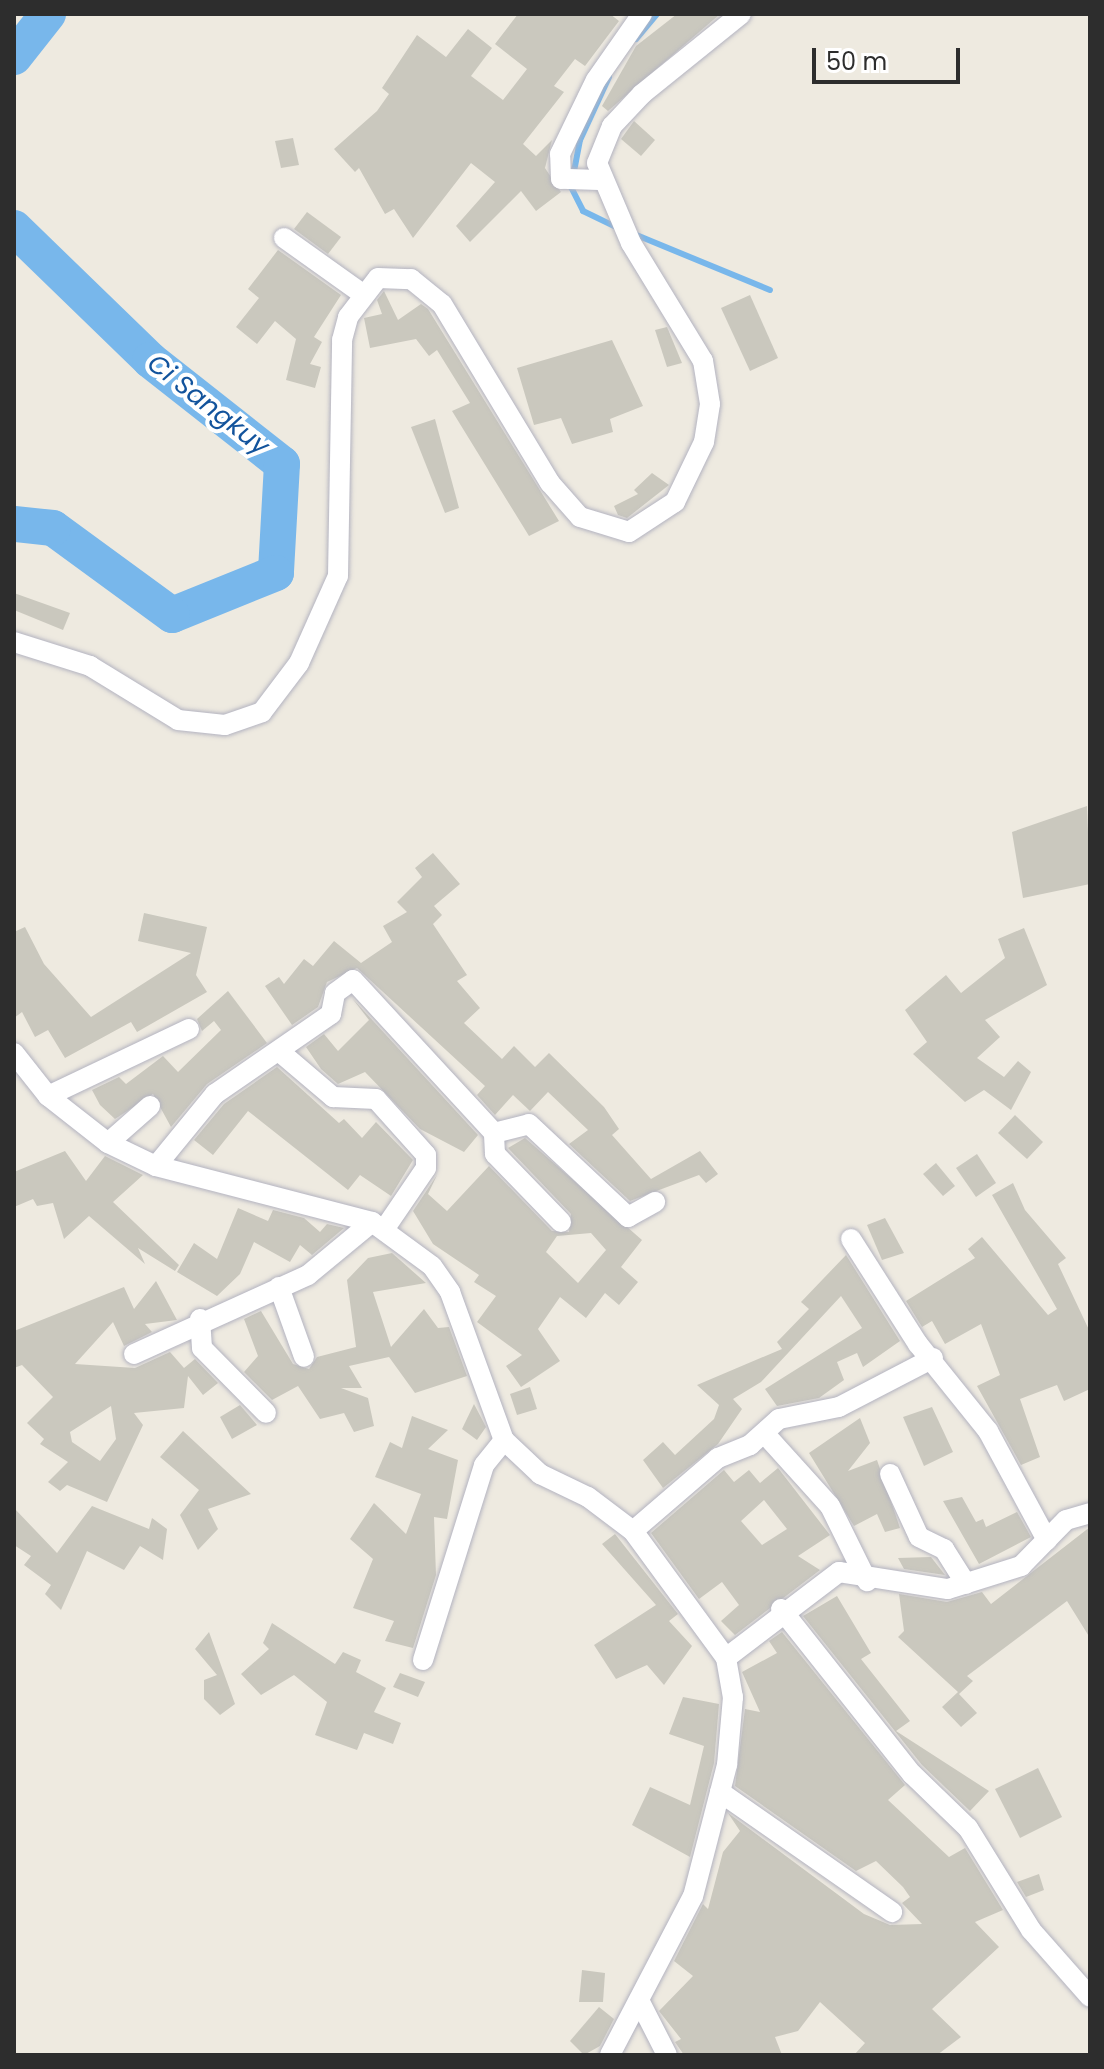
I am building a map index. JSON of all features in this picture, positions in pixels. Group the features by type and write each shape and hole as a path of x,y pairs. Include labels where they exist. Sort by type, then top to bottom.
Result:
{"street":[{"path":"14,642 90,666 178,720 225,725 262,712 299,663 338,576 342,340 364,295 378,278 396,275 425,285 563,499 580,517 629,532 675,502 704,442 710,404 703,361 631,243 615,209 581,181 557,172 565,143 596,80 642,14"},
{"path":"581,181 597,163 612,126 741,14"},
{"path":"284,238 364,295"},
{"path":"156,1166 215,1094 331,1014 335,993 354,980 494,1133 495,1154 561,1222"},
{"path":"48,1096 189,1029"},
{"path":"134,1354 200,1319 308,1275 379,1225 426,1168 426,1155 376,1099 333,1097 280,1052"},
{"path":"14,1053 48,1096 108,1143 156,1166 379,1225 442,1278 504,1440 531,1468 588,1497 633,1531 726,1658 733,1697 720,1792 693,1896 641,2004 610,2055"},
{"path":"108,1143 150,1106"},
{"path":"494,1133 529,1124 628,1217 655,1202"},
{"path":"851,1239 988,1431 1047,1540"},
{"path":"279,1287 304,1357"},
{"path":"200,1319 202,1348 266,1413"},
{"path":"633,1531 718,1458 764,1433 779,1419 873,1393 933,1358"},
{"path":"764,1433 830,1506 867,1581"},
{"path":"423,1660 484,1465 504,1440"},
{"path":"890,1474 919,1537 944,1549 966,1584"},
{"path":"726,1658 781,1609 839,1572 867,1581 966,1584 1021,1566 1073,1515 1090,1513"},
{"path":"781,1609 912,1774 968,1828 1031,1930 1090,1997"},
{"path":"720,1792 892,1912"},
{"path":"641,2004 667,2055"}],"building":[{"path":"518,14 610,14 619,21 585,66 575,59 554,86 564,92 523,144 536,156 552,140 545,168 561,192 536,211 521,191 470,242 456,226 495,182 471,163 413,238 394,209 385,214 359,168 355,172 334,149 377,111 389,94 382,88 417,35 446,57 468,29 492,48 471,76 503,100 527,69 495,44"},
{"path":"677,14 720,14 608,111 602,106 636,46"},
{"path":"634,121 655,140 641,156 621,139"},
{"path":"293,138 299,165 281,168 275,141"},
{"path":"307,212 341,237 328,254 294,229"},
{"path":"278,250 341,295 314,337 322,342 310,364 321,367 315,388 286,380 296,339 275,321 257,344 236,327 259,298 248,289"},
{"path":"384,291 398,320 421,304 428,309 559,521 529,536 452,411 470,403 437,350 429,356 416,339 370,348 364,318 382,314 377,300"},
{"path":"750,295 778,358 750,371 721,308"},
{"path":"667,327 682,363 667,367 655,330"},
{"path":"612,340 643,406 610,419 613,432 572,444 561,418 534,425 517,368"},
{"path":"435,419 459,508 445,513 411,427"},
{"path":"652,473 669,485 627,518 618,515 614,506 638,494 634,490"},
{"path":"14,593 70,613 63,630 14,610"},
{"path":"1087,806 1090,884 1023,898 1012,832"},
{"path":"433,853 460,884 434,906 442,915 433,924 467,975 457,981 480,1008 464,1023 502,1059 514,1046 535,1067 549,1053 604,1107 619,1129 612,1135 651,1179 700,1151 718,1174 706,1183 699,1175 630,1201 569,1144 588,1130 548,1092 530,1111 513,1095 495,1115 477,1095 485,1086 357,968 327,982 318,1007 292,1025 265,986 279,977 284,984 304,959 313,966 334,941 361,963 392,942 383,926 407,912 397,902 422,877 415,868"},
{"path":"144,913 207,927 196,975 207,992 137,1032 131,1022 65,1058 48,1030 35,1037 22,1012 14,1018 14,932 25,927 44,964 91,1017 191,953 138,941"},
{"path":"1024,928 1047,985 985,1020 1000,1037 977,1058 1004,1077 1018,1061 1031,1072 1011,1110 984,1090 965,1102 913,1054 927,1042 905,1010 946,975 961,993 1005,958 998,939"},
{"path":"228,991 267,1043 207,1084 171,1127 153,1094 115,1119 100,1105 92,1090 119,1077 126,1084 163,1056 178,1072 221,1030 214,1021 202,1031 197,1019"},
{"path":"352,998 478,1135 464,1152 420,1129 365,1072 338,1084 321,1069 306,1047 324,1034 338,1051 369,1020"},
{"path":"277,1067 339,1123 344,1119 362,1138 376,1122 413,1160 391,1196 360,1175 348,1190 248,1111 213,1155 194,1140 224,1104"},
{"path":"1015,1115 1043,1142 1027,1159 998,1133"},
{"path":"525,1138 642,1240 621,1267 638,1282 619,1305 605,1293 586,1318 560,1297 538,1329 560,1361 521,1387 506,1366 522,1355 477,1322 496,1296 474,1282 479,1275 433,1244 413,1211 437,1175 428,1194 447,1211 489,1166 552,1231 569,1232 571,1214 508,1148","holes":["591,1233 606,1250 578,1283 546,1252 557,1236"]},
{"path":"65,1151 86,1181 105,1156 143,1175 113,1202 179,1265 175,1271 138,1248 145,1264 89,1216 64,1239 53,1203 37,1206 33,1199 14,1207 14,1172"},
{"path":"977,1154 996,1183 976,1197 956,1168"},
{"path":"936,1163 955,1186 943,1196 923,1174"},
{"path":"1013,1183 1025,1210 1066,1258 1058,1264 1090,1332 1090,1389 1064,1401 1057,1385 1020,1399 1040,1457 1021,1465 977,1386 1000,1375 981,1324 945,1344 932,1321 922,1327 906,1301 975,1258 968,1249 982,1237 1048,1315 1057,1309 992,1195"},
{"path":"238,1208 268,1221 273,1210 304,1218 320,1232 327,1224 344,1228 312,1255 300,1245 290,1262 254,1242 240,1274 217,1296 177,1272 194,1243 217,1259"},
{"path":"885,1218 904,1253 882,1260 867,1225"},
{"path":"392,1253 426,1283 373,1292 391,1347 424,1309 438,1328 449,1327 467,1376 415,1393 389,1357 349,1366 362,1388 341,1388 368,1398 374,1426 354,1432 344,1413 320,1419 298,1386 272,1400 244,1372 258,1356 244,1319 261,1311 293,1364 309,1369 317,1357 356,1347 347,1280 368,1258"},
{"path":"846,1255 900,1341 863,1367 857,1353 837,1362 844,1380 819,1398 777,1406 765,1389 862,1328 841,1296 761,1382 733,1399 742,1409 718,1444 663,1488 643,1460 663,1442 675,1455 714,1419 719,1405 697,1385 782,1349 777,1342 809,1309 801,1302"},
{"path":"156,1281 177,1320 145,1324 152,1332 124,1346 113,1322 75,1364 135,1368 170,1352 184,1368 195,1359 218,1383 203,1395 188,1376 184,1408 134,1413 143,1425 107,1502 67,1485 60,1491 48,1482 68,1462 40,1444 44,1439 27,1423 53,1397 22,1365 14,1368 14,1331 124,1287 134,1309","holes":["111,1406 116,1439 100,1461 72,1442 70,1432"]},
{"path":"530,1387 537,1409 517,1415 510,1394"},
{"path":"474,1404 486,1427 477,1440 462,1429"},
{"path":"240,1405 257,1425 232,1439 220,1417"},
{"path":"932,1407 953,1452 924,1466 903,1417"},
{"path":"412,1416 448,1430 428,1449 458,1460 447,1519 434,1517 436,1575 413,1648 385,1641 394,1621 353,1608 373,1559 350,1539 374,1503 406,1534 421,1494 375,1477 390,1442 402,1448"},
{"path":"860,1418 870,1443 848,1471 877,1460 900,1528 885,1532 877,1514 854,1526 809,1453"},
{"path":"183,1431 251,1494 208,1509 218,1529 198,1550 180,1515 199,1490 160,1457"},
{"path":"778,1468 830,1535 798,1556 820,1570 735,1635 721,1621 739,1605 722,1582 699,1599 651,1533 724,1470 734,1482 749,1470 760,1483","holes":["764,1500 787,1529 762,1545 741,1521"]},
{"path":"962,1497 976,1522 983,1519 986,1527 1017,1512 1031,1537 979,1564 943,1501"},
{"path":"92,1506 149,1529 152,1518 167,1529 163,1560 140,1546 124,1570 87,1551 61,1610 45,1594 51,1585 24,1565 31,1556 14,1545 14,1508 57,1553"},
{"path":"1090,1527 1090,1638 1067,1601 967,1676 973,1681 959,1694 977,1713 961,1727 942,1707 958,1692 898,1637 904,1631 899,1594 947,1602 982,1592 991,1604"},
{"path":"615,1534 678,1614 669,1621 692,1646 664,1685 647,1665 616,1679 594,1645 656,1605 602,1544"},
{"path":"931,1557 945,1575 904,1569 898,1558"},
{"path":"837,1596 871,1653 861,1659 910,1721 896,1731 989,1791 970,1811 922,1765 803,1616"},
{"path":"272,1623 335,1664 343,1652 361,1660 356,1672 386,1688 374,1712 401,1723 393,1744 364,1733 357,1750 315,1735 327,1702 294,1675 261,1695 241,1674 269,1649 263,1643"},
{"path":"209,1632 235,1704 220,1715 204,1699 204,1680 217,1675 195,1649"},
{"path":"782,1632 905,1785 888,1800 949,1857 965,1848 1003,1910 975,1922 999,1947 932,2009 961,2037 937,2055 854,2055 865,2043 820,2002 798,2031 775,2037 782,2055 684,2055 675,2042 681,2039 659,2011 693,1976 674,1961 703,1904 708,1909 723,1852 740,1831 728,1813 864,1914 890,1925 922,1924 902,1903 910,1897 903,1887 876,1861 856,1871 735,1786 745,1709 760,1712 742,1672 777,1653 769,1641"},
{"path":"400,1673 425,1682 418,1697 393,1687"},
{"path":"683,1697 719,1704 714,1763 690,1857 632,1825 650,1787 690,1805 704,1746 669,1734"},
{"path":"1038,1768 1062,1817 1020,1838 995,1789"},
{"path":"1039,1874 1044,1890 1026,1897 1017,1882"},
{"path":"582,1970 605,1973 603,2002 579,2002"},
{"path":"599,2007 614,2019 600,2046 584,2055 570,2041"}],"waterway":[{"name":"Ci Sangkuy","path":"14,57 48,14"},
{"path":"636,39 657,14"},
{"path":"609,77 580,140 571,187 583,211 620,229"},
{"name":"Ci Sangkuy","path":"14,228 150,360 282,464 276,573 172,615 53,528 14,524"},
{"path":"634,234 770,290"}]}
